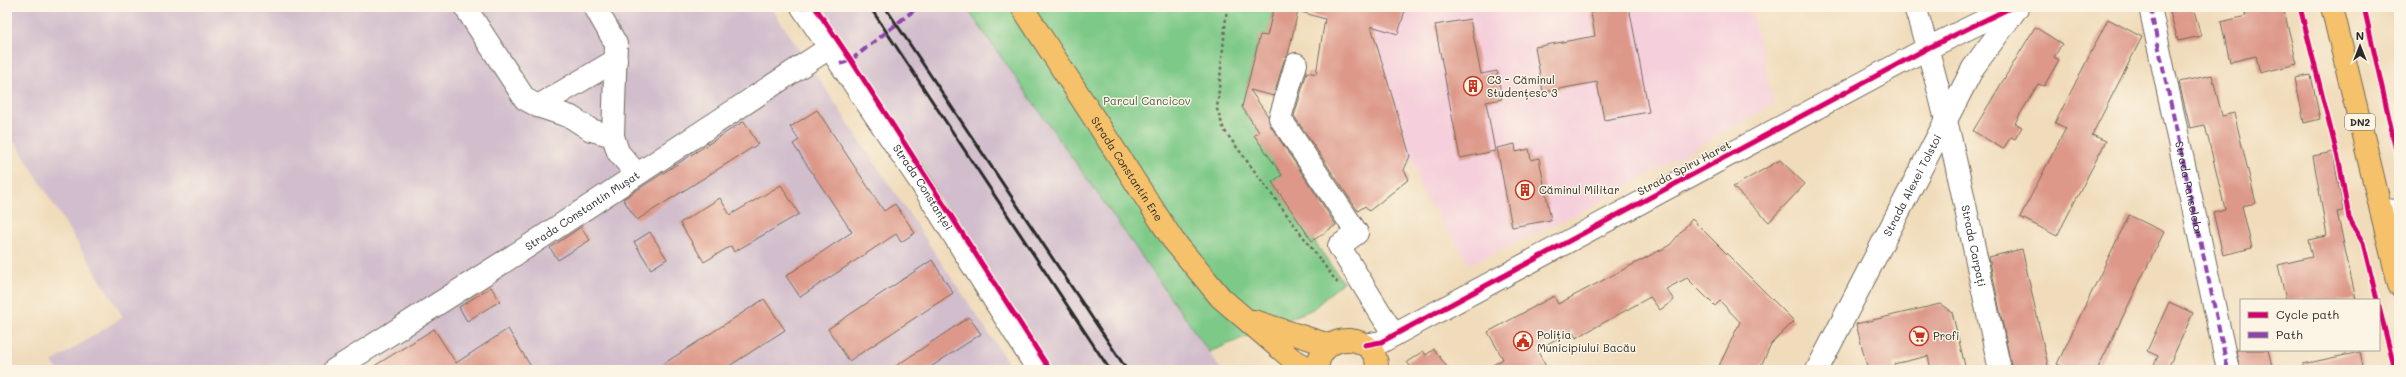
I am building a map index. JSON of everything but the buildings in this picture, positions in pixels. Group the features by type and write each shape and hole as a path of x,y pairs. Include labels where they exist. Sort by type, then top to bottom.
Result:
{"main road":[{"name":"Strada Constantin Ene","path":"1022,7 1173,240 1221,298 1247,319 1268,340 1292,359 1312,370"},
{"path":"2317,7 2339,33"},
{"name":"DN2","path":"2332,7 2390,210 2399,285"},
{"path":"2339,33 2342,7"},
{"name":"Strada Constantin Ene","path":"1247,319 1329,345"},
{"path":"1317,370 1322,353 1329,345 1347,339 1365,345 1374,354 1377,370"}],"street":[{"path":"465,7 525,100 571,117 591,130 613,136"},
{"path":"595,7 616,44 613,136 618,152 636,174"},
{"name":"Strada Constanței","path":"802,7 920,183 1038,370"},
{"name":"Strada Carpați","path":"1915,7 1928,48 1946,122 2000,370"},
{"name":"Strada Spiru Haret","path":"1365,345 1381,342 1928,48 2012,7"},
{"name":"Strada Alexei Tolstoi","path":"1817,370 1985,49 2018,7"},
{"name":"Strada Panselelor","path":"2150,7 2228,370"},
{"name":"Strada Constantin Mușat","path":"334,370 829,48"},
{"path":"538,106 616,60"},
{"path":"1296,64 1280,118 1357,233 1339,246 1394,335"}],"path":[{"path":"1227,7 1217,109 1224,130 1344,292"}],"shaded area":[{"path":"8,7 771,7 1013,370 58,370 52,362 123,317 16,143 7,147"},
{"path":"816,7 966,7 1221,370 1050,370"},
{"path":"1320,7 1751,7 1774,104 1578,214 1470,264 1418,185 1418,172 1410,156 1375,37 1316,19"}],"green space":[{"name":"Parcul Cancicov","path":"966,7 1274,7 1267,36 1260,35 1246,89 1254,96 1241,106 1259,132 1255,135 1282,175 1272,182 1343,282 1313,309 1209,352"}],"railway":[{"path":"870,7 1110,370"},
{"path":"885,7 1127,370"}],"marked path":[{"path":"840,64 851,60 918,7"},
{"path":"2150,7 2228,370"}],"cycle path":[{"path":"815,7 851,60 1050,370"},
{"path":"1365,345 1381,342 1928,48 2012,7"},
{"path":"2300,7 2340,166 2349,218 2363,243 2377,299"},
{"path":"2364,7 2399,163"},
{"path":"2380,311 2395,370"}],"place":[{"name":"C3 - Căminul Studențesc 3","path":"1473,86"},
{"name":"Căminul Militar","path":"1525,190"},
{"name":"Profi","path":"1919,336"},
{"name":"Poliția Municipiului Bacău","path":"1523,341"}]}
